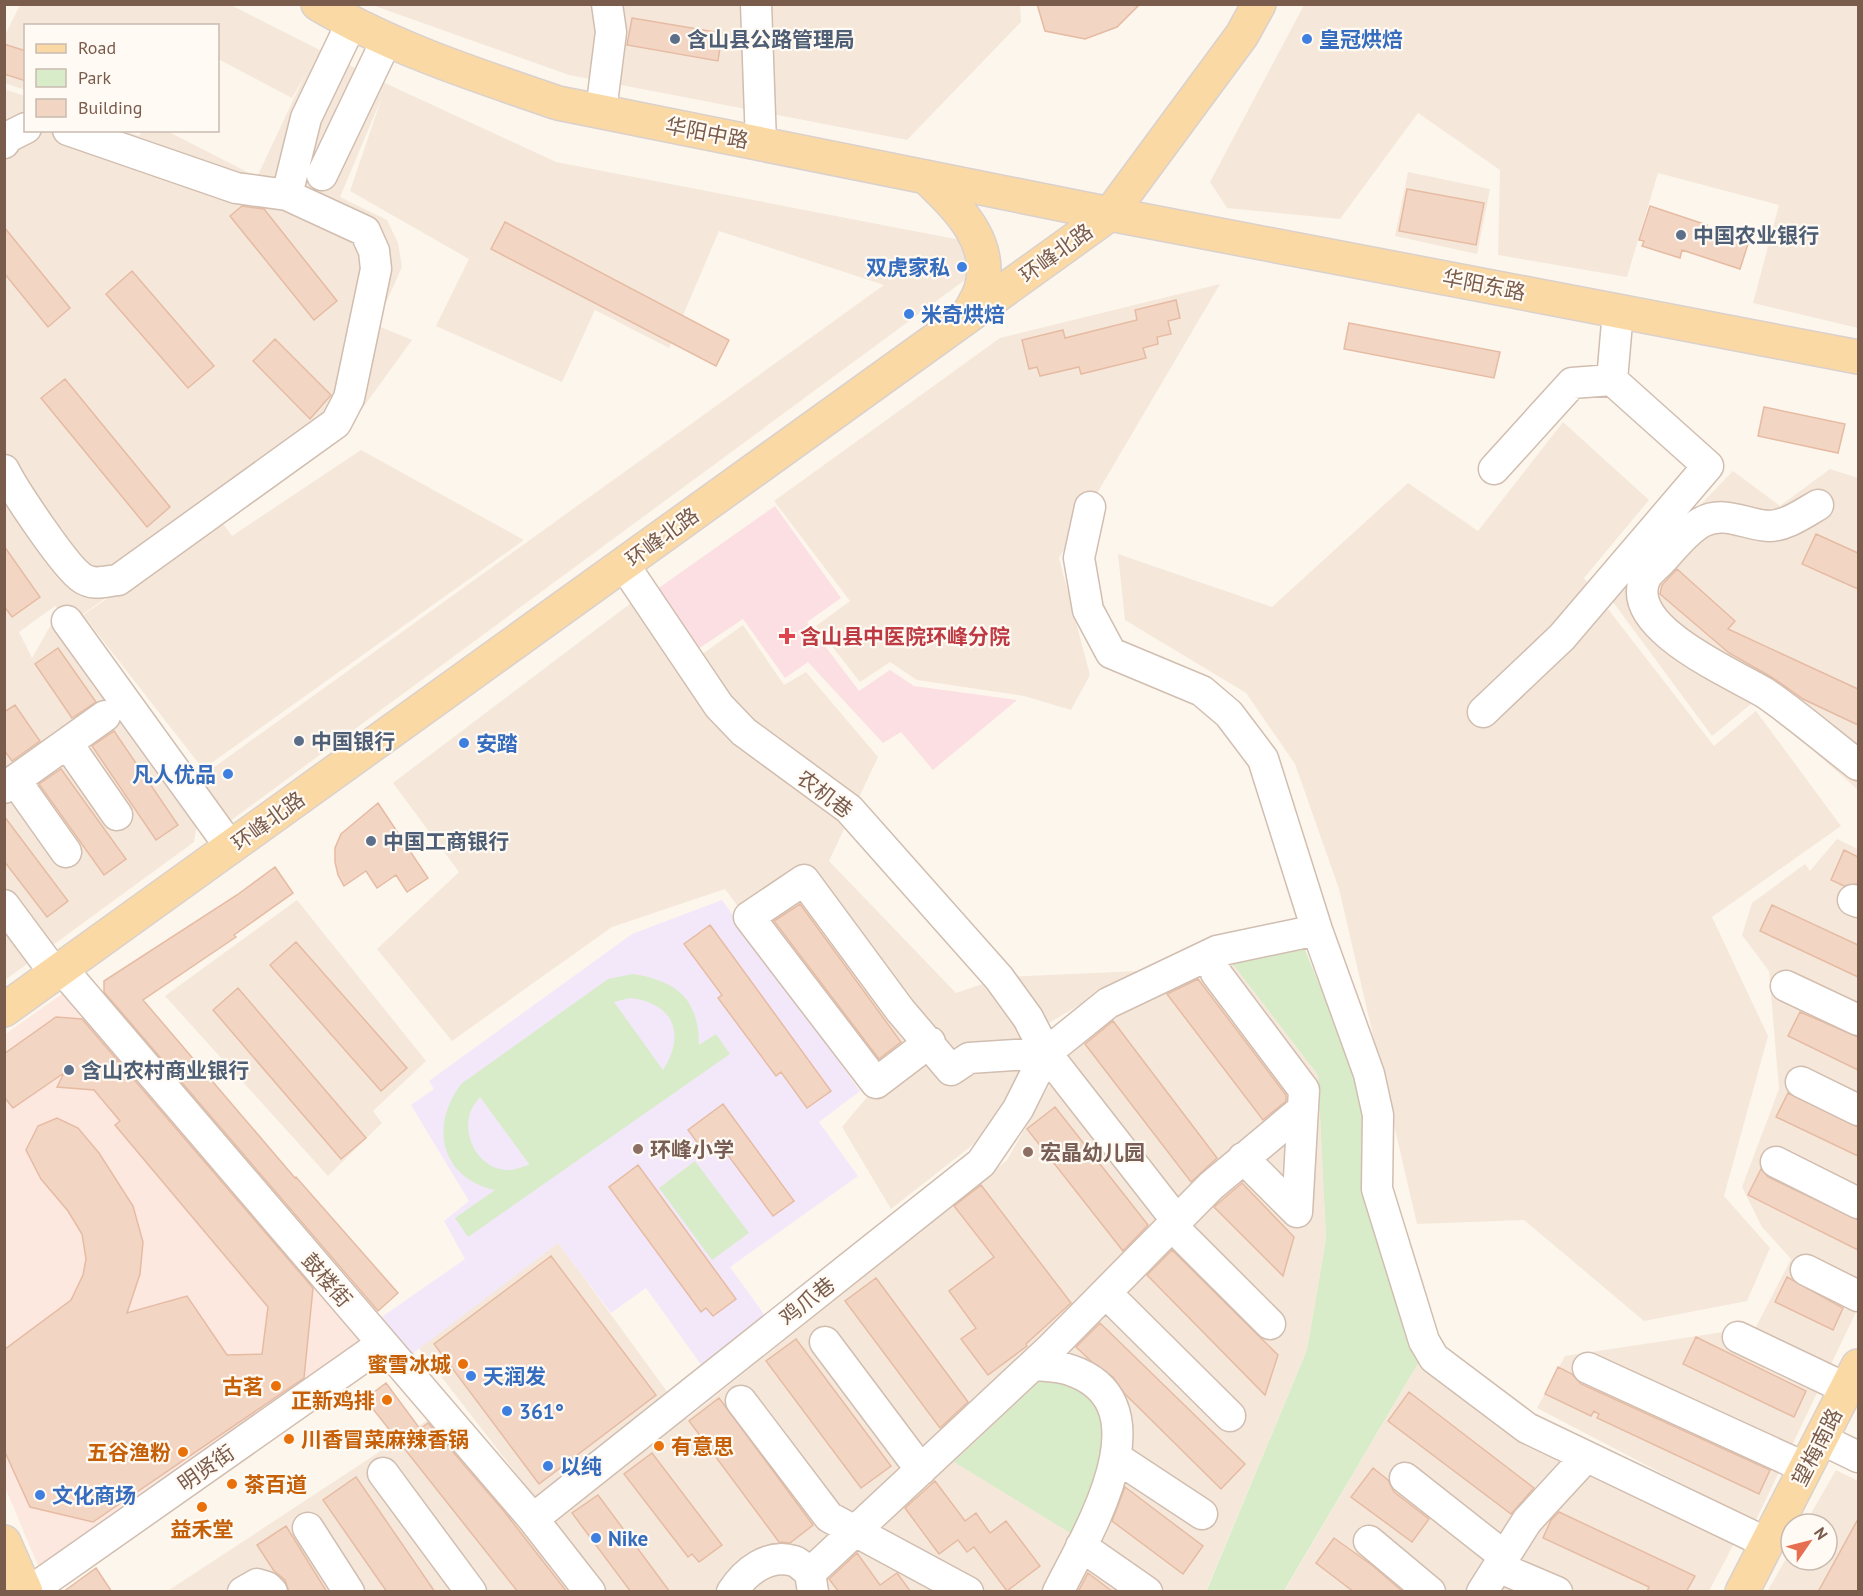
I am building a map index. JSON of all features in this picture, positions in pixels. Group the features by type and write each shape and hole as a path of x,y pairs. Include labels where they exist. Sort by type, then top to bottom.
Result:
{"main road":[{"name":"华阳中路","path":"318,4 351,24 387,39 474,74 558,102 1110,214"},
{"name":"环峰北路","path":"4,1010 1110,214 1242,35 1259,4"},
{"path":"927,177 958,208 982,251 984,266 981,289 966,318"},
{"name":"华阳东路","path":"1110,214 1858,357"},
{"name":"望梅南路","path":"1742,1592 1852,1378"},
{"path":"4,1542 28,1592"}],"street":[{"path":"601,111 611,32 607,4"},
{"path":"756,4 761,143"},
{"path":"286,195 306,118 351,24"},
{"path":"322,174 387,39"},
{"path":"4,143 8,137 24,129"},
{"path":"4,470 57,550 82,578 96,583 118,579 336,423 349,398 376,268 374,251 365,231 286,195 236,188 74,132"},
{"path":"1612,380 1618,311"},
{"path":"1483,712 1562,637 1708,466 1612,380 1572,382 1494,469"},
{"path":"1818,505 1791,521 1770,526 1721,516 1703,521 1688,533 1645,579 1642,592 1649,611 1667,635 1686,650 1765,694 1858,765"},
{"path":"1090,507 1079,558 1088,610 1111,653 1202,691 1229,714 1263,759 1317,930 1369,1074 1378,1115 1377,1189 1424,1341 1434,1358 1527,1428 1585,1458 1767,1543"},
{"name":"农机巷","path":"624,565 719,706 744,732 849,808 999,978 1028,1018 1046,1053 1174,1224 1270,1324"},
{"path":"67,621 231,848"},
{"path":"66,852 7,785 105,716"},
{"path":"67,743 117,815"},
{"path":"930,1042 876,1083 750,917 804,880 900,1010 930,1042 951,1070 969,1058 1046,1053 1108,1003 1217,951 1317,930"},
{"name":"鼓楼街","path":"4,905 59,972 533,1519 590,1592"},
{"path":"1216,973 1304,1090 1297,1212 1243,1158"},
{"path":"1786,987 1858,1020"},
{"name":"鸡爪巷","path":"533,1519 981,1163 1018,1109 1046,1053"},
{"path":"1801,1082 1858,1110"},
{"path":"732,1592 740,1580 759,1564 794,1562 812,1582 857,1530 1034,1365 1174,1224 1243,1158 1303,1109"},
{"path":"1776,1162 1858,1203"},
{"path":"1806,1270 1858,1296"},
{"path":"1106,1293 1230,1416"},
{"path":"1738,1337 1852,1378"},
{"path":"825,1342 921,1470"},
{"name":"明贤街","path":"28,1592 382,1344"},
{"path":"1034,1365 1069,1369 1087,1377 1103,1392 1114,1409 1119,1431 1117,1458 1081,1546 1058,1592"},
{"path":"1588,1368 1806,1468"},
{"path":"741,1401 829,1517 857,1530 968,1592"},
{"path":"1821,1439 1858,1457"},
{"path":"1117,1458 1202,1514"},
{"path":"1482,1592 1540,1505 1585,1458"},
{"path":"383,1473 467,1590"},
{"path":"1405,1479 1501,1561 1557,1592"},
{"path":"308,1528 349,1592"},
{"path":"1369,1541 1431,1592"},
{"path":"1081,1546 1148,1592"},
{"path":"243,1592 257,1584 267,1587 272,1592"}],"shaded area":[{"path":"1020,4 1021,22 907,140 569,75 372,5"},
{"path":"20,5 231,5 387,84 556,162 976,243 973,274 226,824 195,781 884,285 719,231 669,348 595,310 562,382 436,326 469,259 350,191 382,97 340,197 387,220 398,243 402,267 376,325 412,340 351,424 69,624 55,606 19,632 32,658 56,616 198,818 194,842 5,980 4,96 7,90 24,96 24,132 128,132 139,136 141,132 169,132 257,177 305,75 292,98 219,60 219,24 24,24 24,90 5,83 5,35"},
{"path":"1304,5 1858,5 1858,328 1753,303 1779,205 1658,173 1627,277 1498,255 1500,170 1418,113 1340,219 1227,208 1210,182"},
{"path":"1408,172 1490,189 1477,254 1395,236"},
{"path":"1220,284 1059,558 1090,675 1071,710 1024,696 917,680 890,662 860,682 816,626 850,601 774,501 1000,338"},
{"path":"1563,422 1649,500 1584,578 1714,746 1756,711 1841,826 1712,917 1768,1036 1724,1196 1770,1248 1747,1301 1644,1321 1524,1220 1417,1224 1339,889 1295,764 1246,693 1125,620 1118,554 1272,607 1408,483 1478,531"},
{"path":"361,450 524,540 203,769 83,615 221,521 232,536"},
{"path":"1830,469 1858,478 1858,790 1756,700 1712,736 1610,598 1733,471 1780,506"},
{"name":"含山县中医院环峰分院","path":"775,506 841,598 807,622 859,691 890,670 914,686 1017,700 933,770 901,732 883,743 808,662 785,678 743,619 695,651 653,592"},
{"path":"635,600 684,667 743,625 784,685 806,672 878,757 829,861 956,993 1003,977 1138,971 1047,1024 993,1129 891,1209 842,1127 873,1090 725,889 612,927 452,1041 377,949 459,872 393,783"},
{"path":"1837,839 1858,849 1858,1308 1755,1522 1537,1408 1565,1356 1756,1327 1791,1259 1762,1227 1742,1187 1779,1089 1769,971 1742,935 1752,903 1805,864 1810,871"},
{"path":"297,900 426,1061 373,1111 382,1123 328,1176 165,996"},
{"name":"环峰小学","path":"722,900 860,1091 819,1122 858,1176 730,1267 771,1324 705,1370 646,1288 611,1313 558,1243 407,1358 376,1321 465,1259 444,1221 469,1201 411,1105 434,1089 429,1081 632,934"},
{"path":"1225,954 1318,1075 1326,1239 1307,1350 1206,1591 607,1591 419,1348 558,1242 687,1419 1007,1160 1074,1042 1119,1011"},
{"path":"69,989 370,1337 39,1568 5,1487 4,1035"},
{"path":"1420,1360 1559,1462 1737,1538 1709,1591 1284,1592"},
{"path":"437,1414 580,1592 166,1592"},
{"path":"1836,1470 1858,1481 1858,1591 1767,1592 1779,1571 1839,1572 1839,1512 1812,1512"}],"green space":[{"path":"1302,942 1366,1101 1420,1360 1284,1591 1206,1592 1307,1350 1326,1239 1318,1075 1225,954"},
{"path":"633,974 673,987 690,1004 695,1015 699,1045 716,1034 730,1054 468,1237 455,1218 495,1190 477,1184 462,1174 452,1163 443,1133 445,1117 451,1100 461,1084 608,979","holes":["630,998 657,1006 672,1022 674,1044 663,1070 614,1002","480,1097 529,1164 529,1165 512,1170 500,1169 490,1165 476,1152 471,1143 468,1123 471,1111"]},
{"path":"695,1161 749,1233 712,1260 659,1188"},
{"path":"1044,1377 1063,1378 1097,1399 1109,1438 1072,1534 954,1462"}],"building":[{"path":"1037,4 1140,4 1117,27 1085,39 1045,31"},
{"name":"含山县公路管理局","path":"632,18 722,33 718,61 627,45"},
{"path":"4,44 24,50 24,80 4,74"},
{"path":"1407,189 1484,203 1476,245 1399,231"},
{"path":"242,206 264,209 337,301 314,320 230,216"},
{"name":"中国农业银行","path":"1650,206 1707,225 1706,230 1748,244 1740,269 1682,250 1680,258 1642,246 1644,241 1639,240"},
{"path":"505,222 729,340 716,366 491,249"},
{"path":"4,227 70,308 48,327 4,273"},
{"path":"132,271 214,366 188,388 106,294"},
{"path":"1176,300 1180,318 1168,321 1171,334 1157,337 1158,344 1143,348 1146,358 1081,374 1079,367 1040,376 1037,367 1029,369 1022,340 1063,330 1065,338 1137,320 1135,310"},
{"path":"1349,323 1500,352 1494,378 1344,349"},
{"path":"275,339 331,395 310,419 253,361"},
{"path":"65,379 170,507 147,527 41,398"},
{"path":"1764,407 1845,424 1838,453 1758,436"},
{"path":"1816,534 1858,553 1858,589 1802,564"},
{"path":"4,546 40,597 12,617 4,606"},
{"path":"1677,569 1735,621 1728,629 1858,689 1858,725 1803,699 1773,678 1729,653 1660,594 1662,585"},
{"path":"58,648 96,702 72,718 35,664"},
{"path":"15,705 40,741 12,761 4,750 4,712"},
{"path":"114,731 178,825 156,840 92,746"},
{"path":"61,769 126,859 104,875 39,784"},
{"name":"中国工商银行","path":"378,803 428,878 407,892 396,875 377,888 366,871 344,886 338,875 335,848 341,834"},
{"path":"4,816 68,901 47,917 4,861"},
{"path":"1844,850 1858,857 1858,884 1844,886 1831,880"},
{"path":"275,867 293,893 234,935 236,937 143,1000 295,1178 398,1293 378,1311 104,992 104,981 237,895"},
{"path":"800,904 901,1042 879,1059 774,921"},
{"path":"1772,905 1858,945 1858,977 1760,931"},
{"path":"710,925 831,1091 807,1108 781,1072 776,1076 718,998 722,995 684,944"},
{"path":"296,942 407,1068 381,1091 270,965"},
{"path":"1198,979 1286,1095 1286,1101 1263,1120 1167,994"},
{"path":"238,988 366,1138 341,1159 213,1010"},
{"path":"1800,1012 1858,1037 1858,1070 1788,1036"},
{"path":"56,1017 82,1019 313,1288 304,1378 93,1522 30,1507 4,1450 4,1350 71,1300 83,1275 86,1259 82,1234 68,1211 41,1179 26,1150 38,1126 57,1118 78,1128 99,1153 133,1206 143,1242 140,1274 127,1313 187,1296 227,1355 262,1354 268,1307 115,1125 120,1121 94,1090 57,1087 64,1073 13,1108 4,1097 4,1054"},
{"path":"1113,1021 1217,1158 1191,1182 1085,1044"},
{"path":"1788,1093 1858,1127 1858,1156 1776,1117"},
{"path":"723,1104 794,1201 773,1216 716,1139 702,1149 688,1130"},
{"path":"1055,1107 1148,1225 1123,1251 1027,1129"},
{"path":"638,1165 736,1299 713,1316 706,1308 701,1312 609,1187"},
{"path":"1761,1169 1768,1177 1858,1220 1858,1250 1748,1195"},
{"path":"1242,1183 1294,1237 1283,1276 1214,1207"},
{"path":"981,1185 1071,1303 1026,1344 1027,1346 988,1375 961,1339 976,1328 949,1291 994,1257 954,1206"},
{"path":"1172,1250 1278,1355 1265,1395 1147,1275"},
{"path":"551,1256 656,1395 539,1484 434,1344"},
{"path":"1787,1277 1843,1308 1833,1330 1775,1302"},
{"path":"876,1278 968,1402 940,1428 845,1301"},
{"path":"1100,1323 1245,1464 1221,1489 1124,1393 1113,1377 1076,1347"},
{"path":"1696,1337 1806,1391 1794,1417 1683,1364"},
{"path":"796,1339 891,1466 861,1488 766,1361"},
{"path":"1558,1367 1572,1374 1581,1384 1770,1470 1759,1494 1597,1418 1599,1414 1594,1411 1591,1416 1545,1394"},
{"path":"386,1383 420,1429 428,1423 503,1510 567,1592 518,1592 365,1399"},
{"path":"1409,1392 1534,1488 1511,1514 1388,1421"},
{"path":"719,1398 813,1525 790,1543 779,1542 689,1421"},
{"path":"652,1453 722,1545 699,1562 692,1554 688,1557 624,1474"},
{"path":"1373,1468 1388,1480 1394,1492 1429,1519 1412,1542 1351,1497"},
{"path":"356,1477 435,1592 387,1592 323,1500"},
{"path":"935,1481 965,1521 976,1513 990,1533 1006,1521 1040,1566 1007,1591 974,1547 967,1552 958,1540 939,1554 905,1508"},
{"path":"1125,1487 1203,1546 1183,1574 1112,1521"},
{"path":"598,1495 670,1592 631,1592 572,1513"},
{"path":"1559,1512 1695,1576 1686,1592 1647,1592 1649,1587 1543,1538 1551,1520"},
{"path":"1858,1519 1858,1592 1818,1592 1829,1572 1839,1572 1839,1554"},
{"path":"286,1526 327,1592 289,1592 285,1580 274,1571 257,1545"},
{"path":"1334,1538 1373,1566 1403,1592 1354,1592 1316,1563"},
{"path":"857,1553 880,1585 897,1573 911,1592 839,1592 829,1579"},
{"path":"96,1568 112,1592 63,1592"},
{"path":"1088,1573 1113,1592 1078,1592"}],"place":[{"name":"含山县公路管理局","path":"675,39"},
{"name":"皇冠烘焙","path":"1307,39"},
{"name":"中国农业银行","path":"1681,235"},
{"name":"双虎家私","path":"962,267"},
{"name":"米奇烘焙","path":"909,314"},
{"name":"含山县中医院环峰分院","path":"787,636"},
{"name":"中国银行","path":"299,741"},
{"name":"安踏","path":"464,743"},
{"name":"凡人优品","path":"228,774"},
{"name":"中国工商银行","path":"371,841"},
{"name":"含山农村商业银行","path":"69,1070"},
{"name":"环峰小学","path":"638,1149"},
{"name":"宏晶幼儿园","path":"1028,1152"},
{"name":"蜜雪冰城","path":"463,1364"},
{"name":"天润发","path":"471,1376"},
{"name":"古茗","path":"276,1386"},
{"name":"正新鸡排","path":"387,1400"},
{"name":"361°","path":"507,1411"},
{"name":"川香冒菜麻辣香锅","path":"289,1439"},
{"name":"有意思","path":"659,1446"},
{"name":"五谷渔粉","path":"183,1452"},
{"name":"以纯","path":"548,1466"},
{"name":"茶百道","path":"232,1484"},
{"name":"文化商场","path":"40,1495"},
{"name":"益禾堂","path":"202,1507"},
{"name":"Nike","path":"596,1538"}]}
